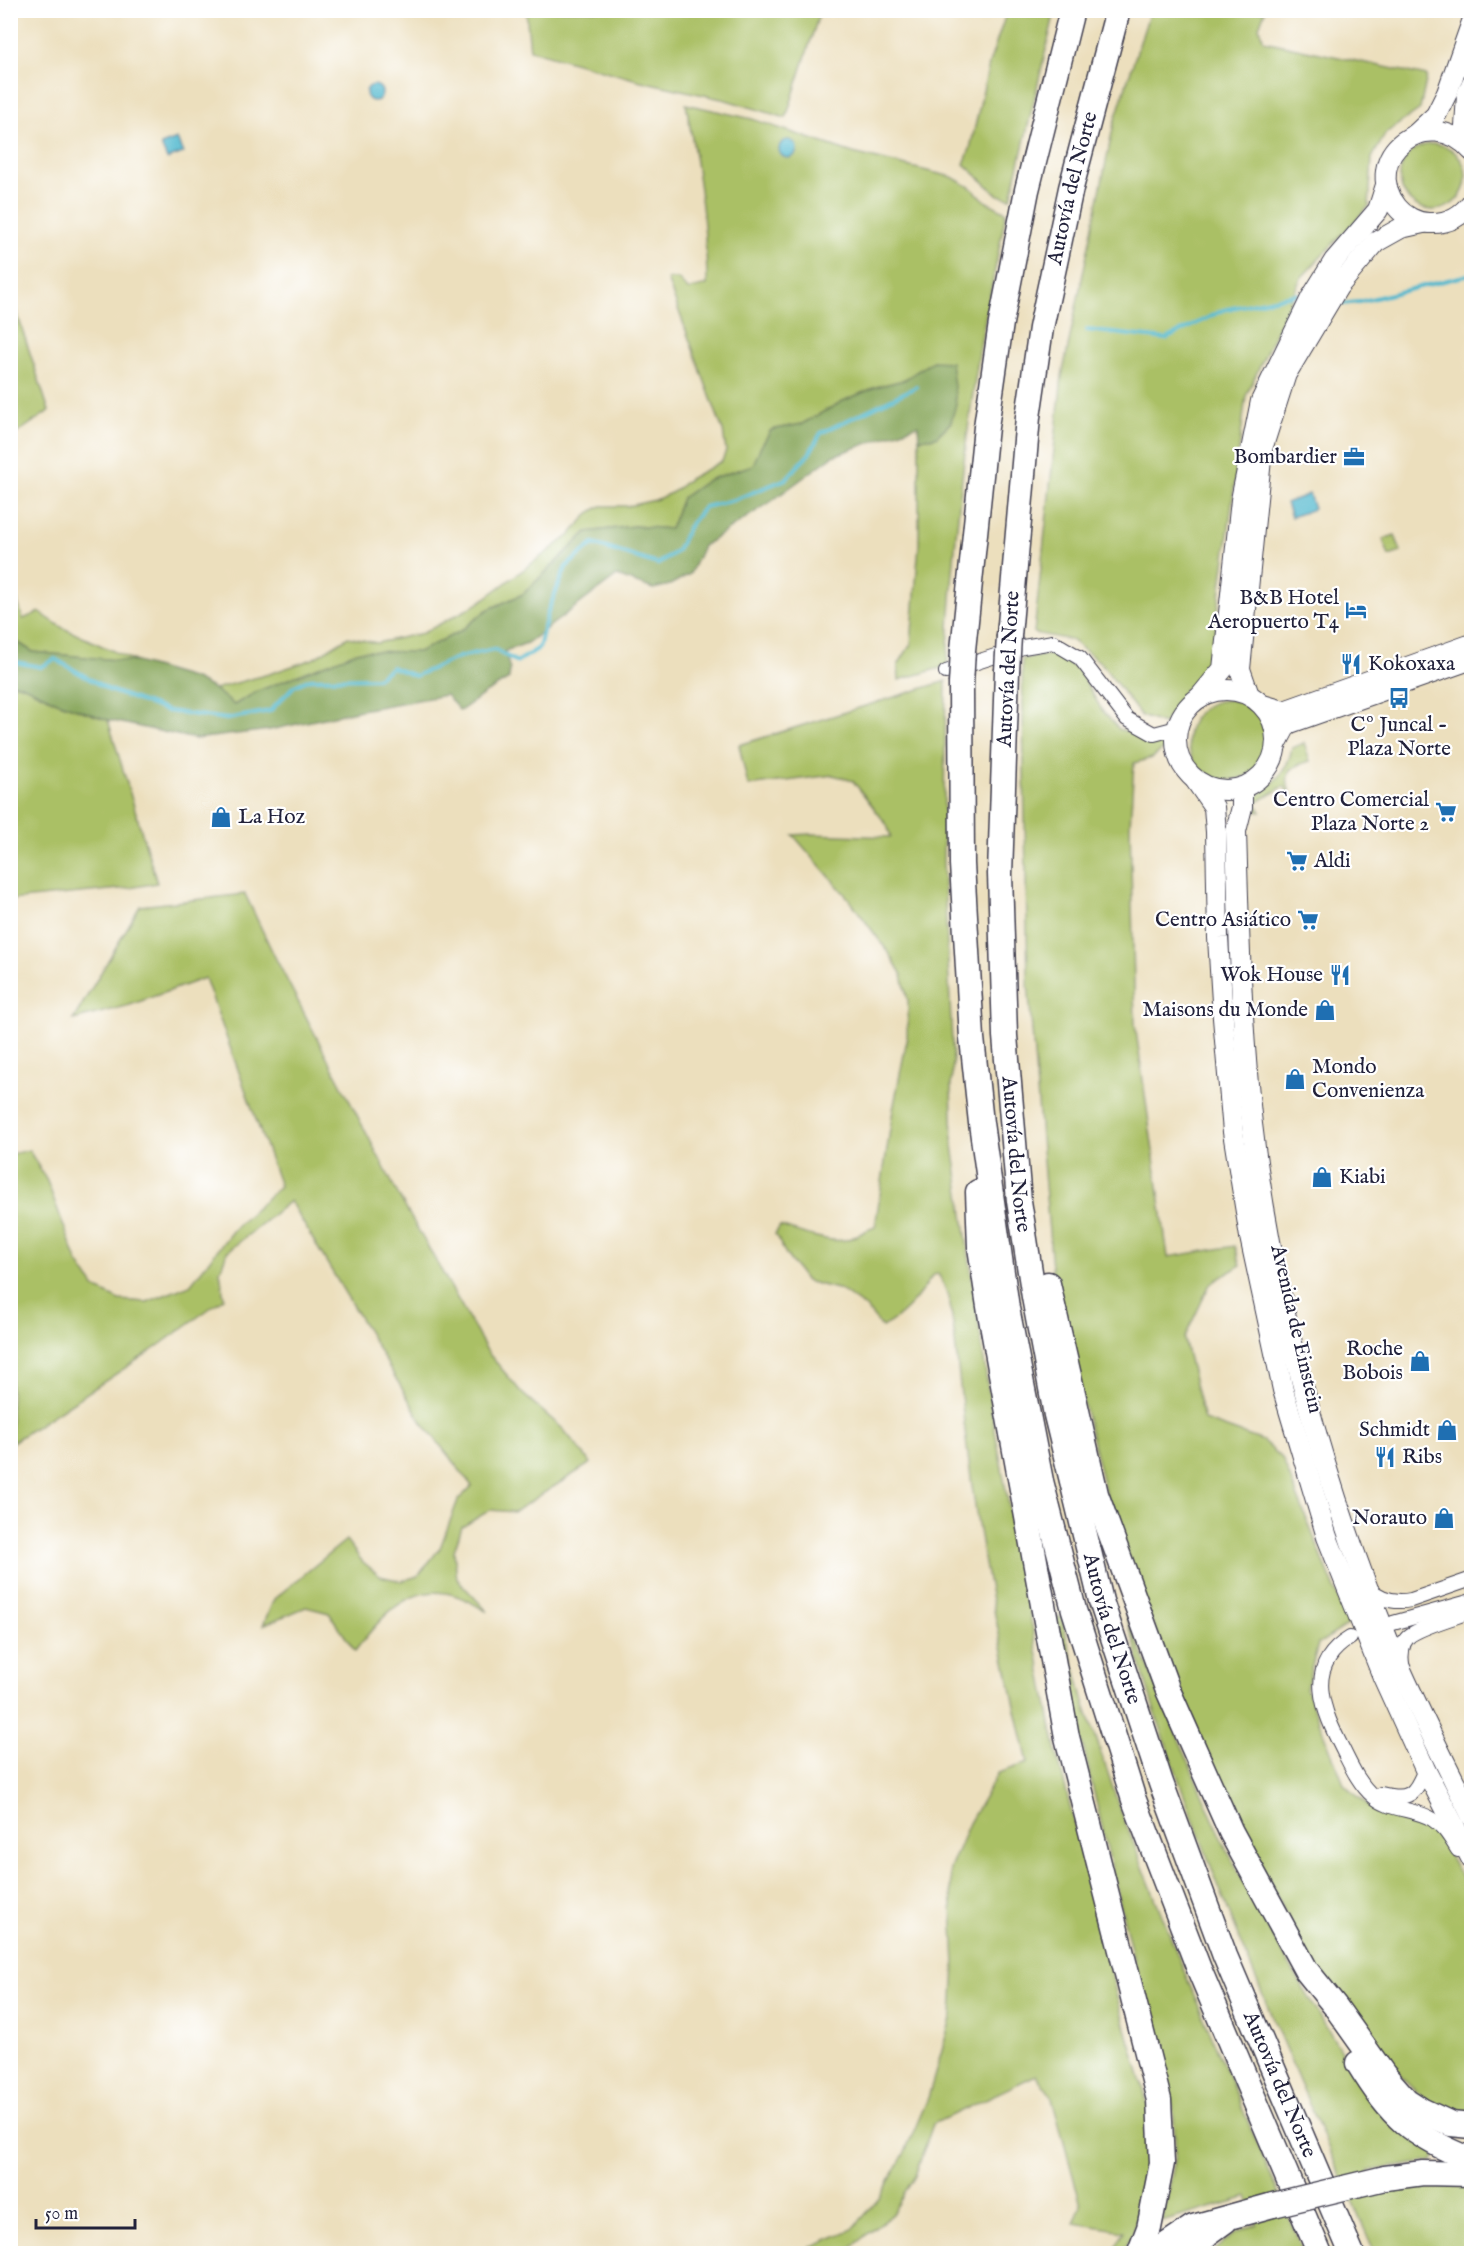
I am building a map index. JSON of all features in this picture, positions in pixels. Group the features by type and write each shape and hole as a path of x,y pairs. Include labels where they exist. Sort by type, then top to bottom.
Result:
{"highway":[{"name":"Autovía del Norte","path":"1072,10 1027,190 1001,323 986,427 963,651 954,678 972,1038 981,1124 1007,1308 1025,1407 1041,1481 1074,1610 1134,1800 1186,1938 1320,2253"},
{"name":"Autovía del Norte","path":"1118,10 1071,188 1041,328 1028,417 1009,636 1000,874 1005,1036 1019,1201 1056,1415 1101,1601 1161,1783 1225,1956 1352,2253"},
{"path":"1011,1113 1096,1494 1181,1719 1231,1832 1306,1971 1324,2010 1373,2087 1393,2113 1419,2135 1441,2148 1472,2160"},
{"path":"981,1124 977,1210 980,1247 1058,1691 1067,1737 1159,2100 1162,2163 1149,2228 1138,2253"},
{"path":"1306,1971 1335,2006 1373,2061 1406,2100 1451,2124 1472,2126"},
{"path":"1153,2253 1193,2227 1237,2214 1385,2178 1423,2173 1472,2174"},
{"path":"1191,2253 1208,2234 1237,2214"}],"street":[{"path":"1470,207 1454,219 1439,224 1423,223 1401,228 1376,242 1338,287 1286,374 1262,449 1240,669 1256,700 1271,716 1275,729 1274,757 1267,770 1256,781 1242,788 1227,791 1210,788 1196,781 1186,771 1179,758 1176,744 1177,728 1185,711 1223,669 1241,500 1261,401 1311,298 1334,261 1378,210 1386,185 1389,160 1396,148 1436,116 1448,93 1472,22"},
{"path":"1468,147 1467,95 1472,83"},
{"path":"1417,133 1437,131 1446,133 1468,147"},
{"path":"1386,185 1399,210 1423,223"},
{"path":"954,678 1023,647 1053,642 1080,658 1127,718 1154,734 1177,728"},
{"path":"1199,698 1215,691 1232,691 1284,711 1472,644"},
{"path":"1276,743 1287,724 1472,659"},
{"name":"Avenida de Einstein","path":"1196,781 1214,807 1218,938 1233,1132 1250,1236 1268,1325 1299,1445 1327,1537 1383,1677 1425,1768 1472,1860"},
{"name":"Avenida de Einstein","path":"1242,788 1242,807 1236,831 1242,1017 1252,1127 1269,1233 1301,1373 1322,1449 1369,1588 1406,1681 1472,1817"},
{"path":"1369,1588 1382,1598 1401,1602 1472,1579"},
{"path":"1472,1592 1398,1621 1472,1601"},
{"path":"1406,1681 1401,1664 1403,1646 1407,1638 1472,1611"},
{"path":"1350,1638 1332,1652 1323,1667 1320,1685 1323,1703 1338,1741 1362,1783 1373,1796 1382,1802 1433,1819 1442,1826 1472,1869"},
{"path":"1362,1783 1373,1792 1400,1798 1410,1795 1415,1790 1425,1768"}],"green space":[{"path":"526,10 820,11 786,118 726,100 641,81 530,50"},
{"path":"1007,11 1055,11 1011,198 998,195 964,164 970,149 989,64"},
{"path":"1150,11 1265,11 1259,27 1264,41 1427,76 1420,109 1386,133 1372,158 1369,206 1301,278 1246,396 1210,672 1184,690 1164,724 1141,716 1101,663 1071,640 1034,633 1062,376 1114,123"},
{"path":"686,104 752,119 853,153 952,177 970,187 987,202 1006,212 980,347 968,426 955,546 947,666 899,680 898,665 911,644 919,544 919,439 936,437 951,422 933,361 904,380 876,387 843,401 802,424 771,430 753,465 708,480 682,498 670,529 634,526 587,532 523,594 487,610 459,632 418,652 359,652 258,691 234,705 214,689 313,659 348,637 377,643 423,633 477,604 570,535 589,513 601,506 628,506 655,500 673,492 689,479 722,461 726,451 723,431 667,279 678,279 688,290 707,285 701,194"},
{"path":"1433,144 1446,146 1461,159 1466,177 1464,190 1451,205 1433,210 1420,208 1405,195 1400,177 1402,164 1415,149"},
{"path":"10,292 49,411 11,437 10,437"},
{"path":"933,361 951,362 956,404 951,422 936,437 919,439 918,425 833,456 769,503 703,546 690,574 670,585 653,589 617,576 527,643 505,651 510,670 509,679 460,711 446,695 361,710 270,730 195,739 108,720 57,702 22,685 11,683 11,638 33,652 137,662 195,679 214,689 234,705 258,691 359,651 418,652 459,632 487,610 523,594 587,532 634,526 670,529 682,498 708,480 753,465 771,430 802,424 843,401 876,387 904,380"},
{"path":"1395,535 1401,552 1389,556 1383,539"},
{"path":"10,578 23,619 39,612 63,628 137,662 33,652 11,638"},
{"path":"1054,654 1078,669 1103,712 1119,729 1151,738 1166,747 1152,758 1134,763 1130,825 1135,1024 1168,1257 1235,1246 1241,1265 1210,1284 1184,1339 1204,1420 1263,1441 1282,1458 1349,1624 1318,1644 1306,1689 1344,1784 1376,1812 1432,1825 1471,1894 1471,2115 1432,2106 1382,2058 1306,1954 1221,1787 1116,1537 1053,1280 1028,983 1022,659"},
{"path":"946,681 943,861 953,1062 951,1086 953,1145 991,1409 1057,1754 1118,2001 1152,2124 1150,2168 1134,2231 1123,2253 1095,2253 1114,2249 1124,2231 1074,2223 1081,2205 1051,2095 1036,2075 933,2124 915,2176 892,2214 844,2253 811,2253 810,2247 853,2229 881,2196 904,2154 928,2098 952,2015 955,1964 950,1869 969,1823 998,1773 1028,1763 981,1545 968,1457 952,1314 943,1283 938,1274 933,1275 910,1305 882,1327 866,1308 841,1290 806,1281 787,1256 775,1234 780,1226 822,1238 845,1240 875,1227 893,1110 907,1039 908,1001 902,975 891,956 849,899 793,835 891,837 887,825 853,781 833,775 748,786 739,745"},
{"path":"11,683 22,685 57,702 108,720 157,883 130,888 11,900"},
{"path":"1228,700 1243,703 1256,712 1265,725 1268,740 1265,755 1256,768 1243,777 1228,780 1213,777 1200,768 1191,755 1188,740 1191,725 1200,712 1213,703"},
{"path":"1304,743 1310,761 1297,765 1290,771 1287,780 1290,793 1284,786 1256,803 1261,812 1249,811 1252,799 1272,784 1282,772 1292,748"},
{"path":"245,894 274,955 400,1198 489,1354 522,1393 563,1429 591,1463 514,1512 490,1510 462,1527 454,1551 457,1579 488,1612 451,1594 431,1592 417,1595 404,1601 382,1618 355,1651 329,1613 306,1607 263,1625 274,1599 346,1540 362,1561 380,1576 401,1581 418,1576 440,1548 458,1500 472,1486 422,1422 290,1201 227,1252 220,1271 224,1298 151,1351 11,1443 11,1154 29,1150 47,1181 77,1261 95,1288 119,1300 147,1302 190,1285 233,1230 280,1186 205,978 130,1005 73,1020 140,906"},
{"path":"1126,1615 1221,1838 1264,1922 1363,2088 1436,2154 1433,2161 1368,2171 1376,2195 1439,2180 1471,2181 1471,2253 1375,2253 1287,2053 1205,1851 1156,1715"},
{"path":"1061,1616 1084,1702 1120,1809 1188,1981 1304,2253 1212,2253 1236,2232 1257,2224 1248,2197 1162,2222 1176,2155 1173,2106 1137,1975 1053,1619"}],"water":[{"path":"374,85 382,93 374,101 366,93"},
{"path":"177,139 183,153 167,159 161,145"},
{"path":"788,140 794,143 797,149 794,155 788,158 782,155 779,149 782,143"},
{"path":"1309,494 1314,509 1291,517 1286,503"}],"waterway":[{"path":"1341,304 1359,302 1472,274"},
{"path":"1087,330 1166,339 1223,310 1297,294"},
{"path":"10,661 41,667 55,659 109,690 168,711 227,719 270,711 294,686 310,679 377,678 392,667 415,676 459,657 494,649 517,662 539,648 548,611 566,567 593,544 658,564 677,551 689,526 704,507 734,500 786,479 809,454 821,433 916,387"}],"place":[{"name":"Bombardier","path":"1354,457"},
{"name":"B&B Hotel Aeropuerto T4","path":"1356,610"},
{"name":"Kokoxaxa","path":"1351,664"},
{"name":"Cº Juncal - Plaza Norte","path":"1399,698"},
{"name":"Centro Comercial Plaza Norte 2","path":"1446,812"},
{"name":"La Hoz","path":"221,817"},
{"name":"Aldi","path":"1297,861"},
{"name":"Centro Asiático","path":"1308,920"},
{"name":"Wok House","path":"1340,975"},
{"name":"Maisons du Monde","path":"1325,1010"},
{"name":"Mondo Convenienza","path":"1295,1079"},
{"name":"Kiabi","path":"1322,1177"},
{"name":"Roche Bobois","path":"1420,1361"},
{"name":"Schmidt","path":"1447,1430"},
{"name":"Ribs","path":"1385,1457"},
{"name":"Norauto","path":"1444,1518"}]}
